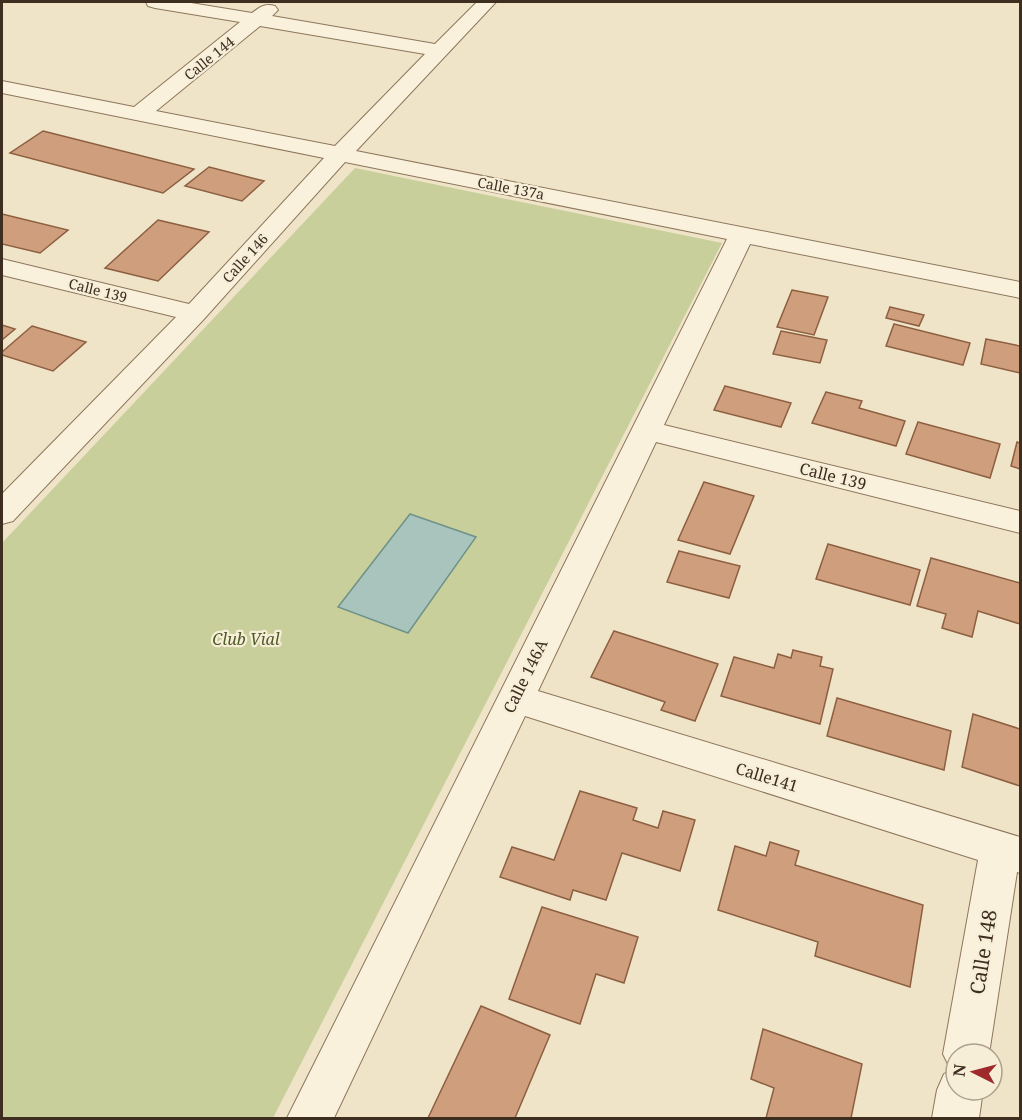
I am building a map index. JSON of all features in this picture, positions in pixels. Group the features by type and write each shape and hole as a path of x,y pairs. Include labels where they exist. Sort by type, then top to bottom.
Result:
{"street":[{"path":"155,2 440,51"},
{"name":"Calle 144","path":"139,114 279,2"},
{"name":"Calle 146","path":"2,513 195,314 340,154 487,2"},
{"name":"Calle 137a","path":"2,87 1020,290"},
{"name":"Calle 146A","path":"309,1119 742,234"},
{"name":"Calle 139","path":"2,267 195,314"},
{"name":"Calle 139","path":"646,430 1020,522"},
{"name":"Calle141","path":"514,698 1010,852"},
{"name":"Calle 148","path":"969,1042 1010,852"},
{"path":"956,1119 958,1102"}],"green space":[{"name":"Club Vial","path":"355,168 722,243 273,1118 2,1118 2,543"}],"water":[{"path":"410,514 476,537 408,633 338,607"}],"building":[{"path":"43,131 194,169 163,193 10,153"},
{"path":"209,167 264,181 242,201 185,186"},
{"path":"2,214 68,230 40,253 2,244"},
{"path":"158,220 209,232 158,281 105,268"},
{"path":"792,290 828,297 814,335 777,327"},
{"path":"890,307 924,315 919,326 886,318"},
{"path":"894,324 970,343 963,365 886,346"},
{"path":"2,325 15,329 2,340"},
{"path":"32,326 86,342 53,371 2,355 2,352"},
{"path":"781,331 827,340 820,363 773,354"},
{"path":"986,339 1020,346 1020,373 981,364"},
{"path":"725,386 791,403 781,427 714,410"},
{"path":"826,392 862,401 859,408 905,421 896,446 812,423"},
{"path":"918,422 1000,444 990,478 906,454"},
{"path":"1017,442 1020,443 1020,469 1011,466"},
{"path":"704,482 754,496 730,554 678,540"},
{"path":"828,544 920,570 910,605 816,579"},
{"path":"679,551 740,566 729,598 667,582"},
{"path":"931,558 1020,583 1020,624 978,611 972,637 942,628 946,614 917,606"},
{"path":"614,631 718,664 695,721 661,710 665,702 591,677"},
{"path":"793,650 822,657 820,666 833,669 820,724 721,696 734,657 774,668 778,654 791,658"},
{"path":"837,698 951,731 944,770 827,736"},
{"path":"973,714 1020,729 1020,786 962,767"},
{"path":"580,791 637,808 633,820 658,828 663,811 695,820 680,871 622,853 606,900 573,890 570,900 500,877 512,847 554,860"},
{"path":"770,842 799,851 795,865 923,905 910,987 815,956 818,942 718,910 735,846 766,856"},
{"path":"542,907 638,937 624,983 596,974 580,1024 509,999"},
{"path":"481,1006 550,1035 515,1118 428,1118"},
{"path":"763,1029 862,1064 851,1118 766,1118 774,1088 751,1079"}]}
